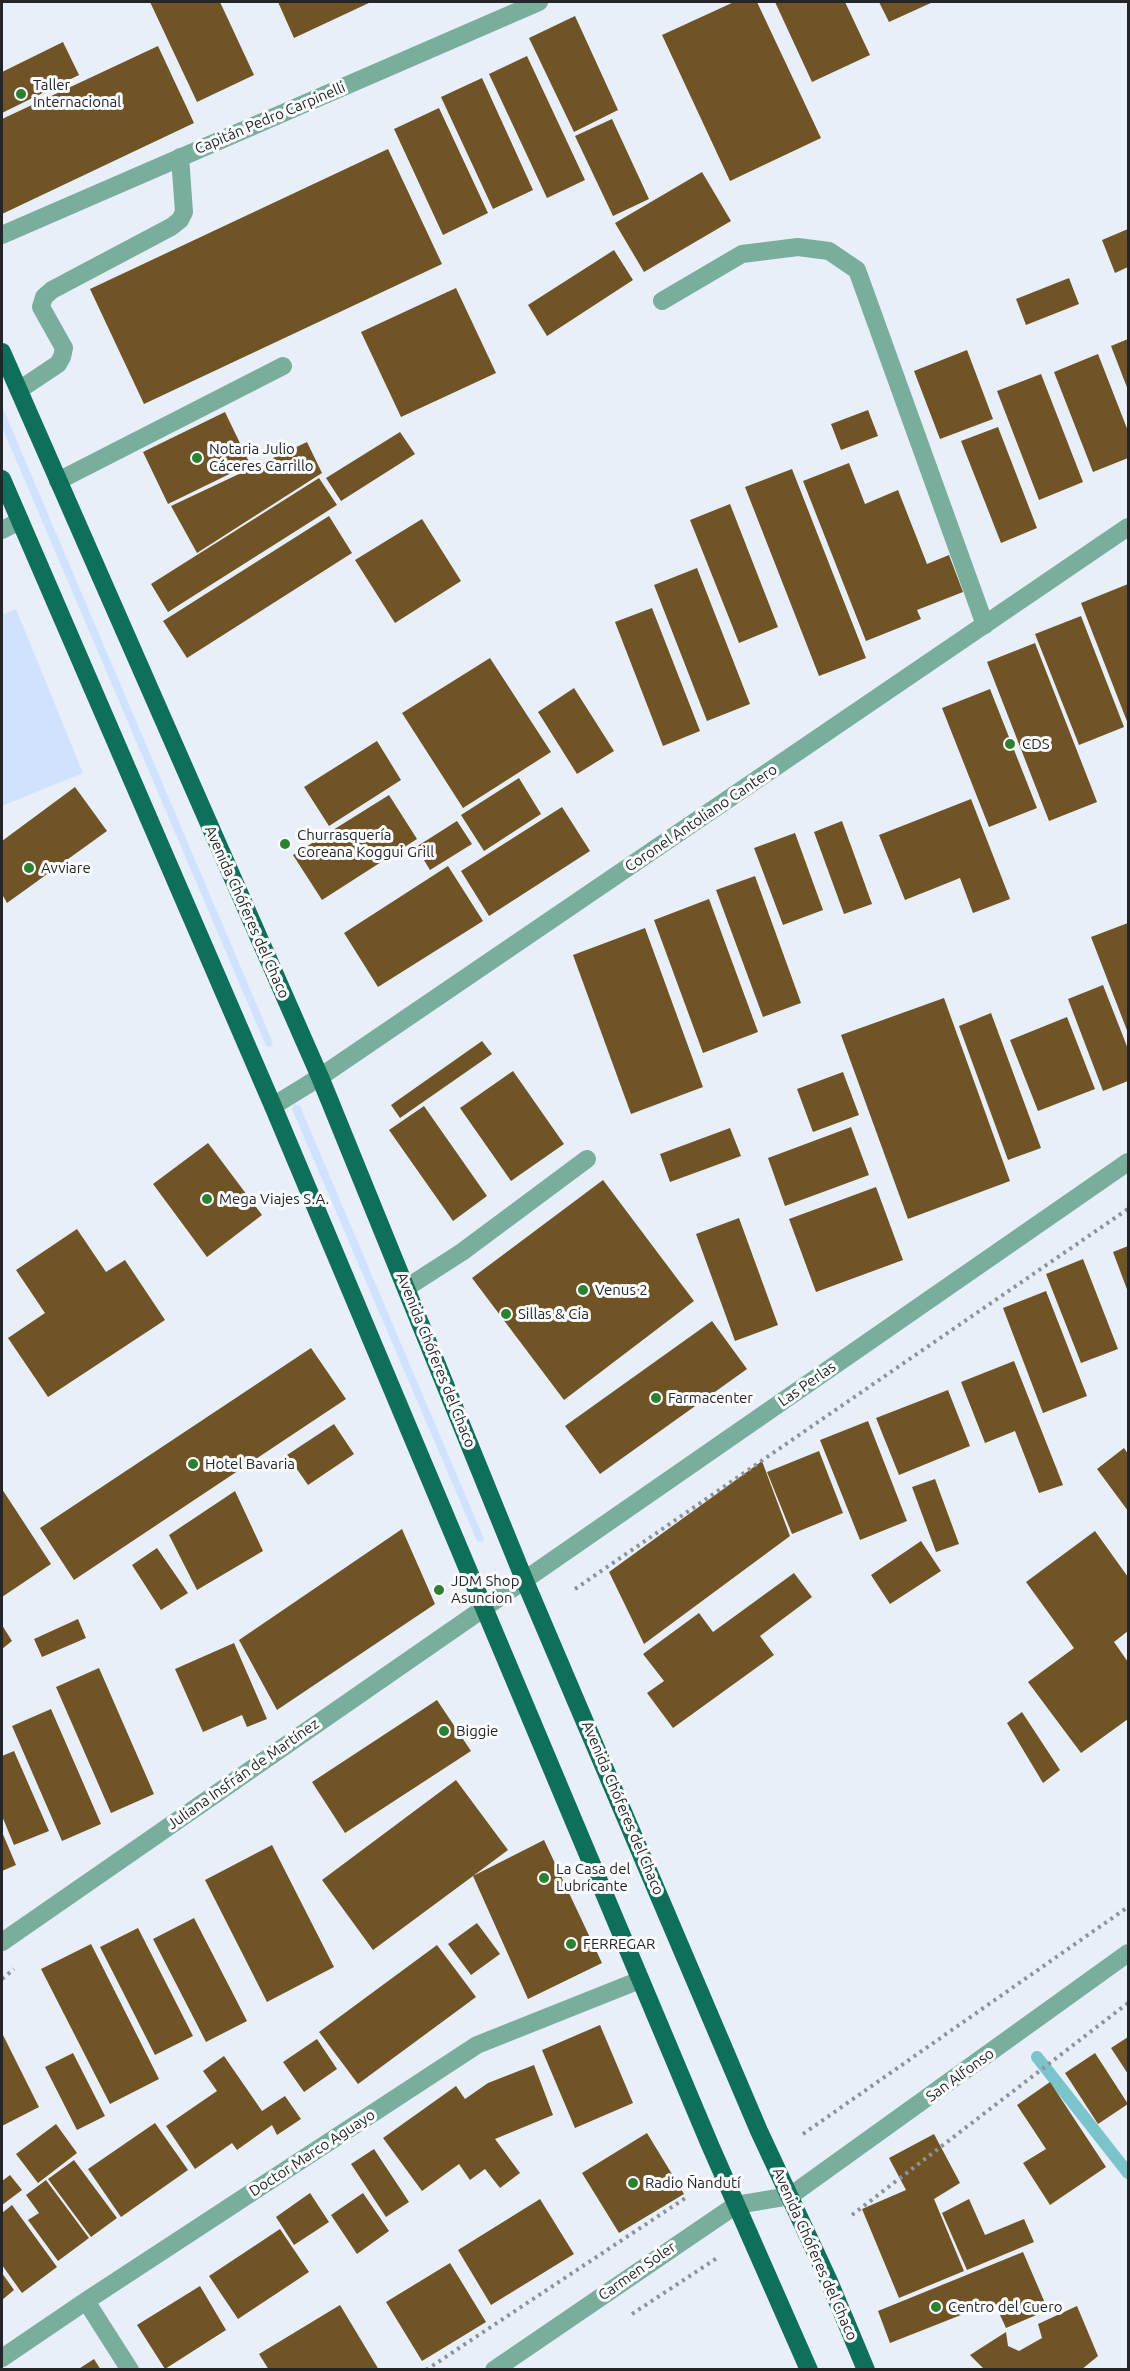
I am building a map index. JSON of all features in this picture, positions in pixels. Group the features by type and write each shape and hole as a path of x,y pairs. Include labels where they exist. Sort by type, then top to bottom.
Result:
{"main road":[{"name":"Avenida Chóferes del Chaco","path":"2,352 320,1077 524,1579 759,2131 828,2279 866,2370"},
{"path":"2,479 273,1106 640,1980 808,2370"}],"street":[{"name":"Capitán Pedro Carpinelli","path":"2,235 539,2"},
{"path":"19,390 58,364 62,357 64,348 41,307 44,297 51,290 171,227 180,220 184,212 180,158"},
{"path":"662,301 742,254 798,247 829,251 857,270 985,625"},
{"path":"58,481 283,366"},
{"path":"2,530 20,521"},
{"name":"Coronel Antoliano Cantero","path":"273,1106 320,1077 1128,527"},
{"path":"406,1288 462,1252 587,1159"},
{"name":"Las Perlas","path":"485,1608 1128,1162"},
{"name":"Juliana Insfrán de Martínez","path":"2,1942 485,1608"},
{"name":"San Alfonso","path":"790,2196 1128,1953"},
{"name":"Doctor Marco Aguayo","path":"2,2358 477,2045 640,1980"},
{"name":"Carmen Soler","path":"494,2370 736,2205 790,2196"},
{"path":"86,2301 130,2370"}],"path":[{"path":"575,1589 1128,1209"},
{"path":"803,2134 1128,1907"},
{"path":"852,2215 1128,2003"},
{"path":"426,2370 687,2197"}],"shaded area":[{"path":"2,406 273,1043 271,1047 266,1046 2,427"},
{"path":"16,609 83,773 2,806 2,615"},
{"path":"294,1104 300,1106 484,1539 482,1542 477,1541 292,1109"}],"building":[{"path":"150,2 220,2 254,75 197,102"},
{"path":"278,2 371,2 294,38"},
{"path":"734,2 757,2 821,138 730,181 662,35"},
{"path":"775,2 845,2 870,55 812,82"},
{"path":"879,2 933,2 889,22"},
{"path":"575,16 618,110 574,132 529,38"},
{"name":"Taller Internacional","path":"63,42 79,75 2,113 2,72"},
{"path":"158,46 194,123 2,214 2,119"},
{"path":"527,56 585,180 547,198 489,74"},
{"path":"482,78 533,190 493,209 441,97"},
{"path":"439,108 488,213 443,235 394,129"},
{"path":"612,119 649,199 613,216 575,136"},
{"path":"388,149 442,264 144,404 90,289"},
{"path":"702,172 731,221 644,272 615,223"},
{"path":"1128,229 1128,267 1115,273 1102,240"},
{"path":"614,250 633,280 547,336 528,305"},
{"path":"1069,278 1079,304 1026,325 1016,299"},
{"path":"456,288 496,373 401,417 361,332"},
{"path":"1128,339 1128,390 1111,346"},
{"path":"967,350 993,419 940,439 914,371"},
{"path":"1098,354 1128,431 1128,458 1093,472 1054,372"},
{"path":"1041,374 1083,482 1039,500 997,391"},
{"path":"868,410 878,436 841,450 831,424"},
{"name":"Notaria Julio Cáceres Carrillo","path":"225,412 250,464 168,504 143,452"},
{"path":"998,427 1037,528 1001,543 961,441"},
{"path":"400,432 415,454 341,501 326,478"},
{"path":"307,442 322,473 197,553 171,506"},
{"path":"849,463 865,504 898,490 927,564 949,555 963,592 917,610 921,619 866,641 803,481"},
{"path":"792,469 866,658 819,676 745,487"},
{"path":"319,478 337,505 168,612 151,584"},
{"path":"730,504 778,627 739,643 690,520"},
{"path":"329,516 352,553 187,658 163,621"},
{"path":"422,519 461,581 395,623 355,560"},
{"path":"697,568 750,704 707,721 654,585"},
{"path":"1128,584 1128,724 1081,603"},
{"path":"652,608 700,731 663,746 615,622"},
{"path":"1081,616 1124,727 1079,745 1035,634"},
{"path":"1035,643 1097,802 1049,821 987,662"},
{"path":"490,658 551,752 463,808 402,713"},
{"path":"574,688 614,751 577,774 538,712"},
{"path":"990,689 1037,808 989,827 942,708"},
{"path":"377,741 401,780 329,826 304,787"},
{"path":"519,778 541,814 484,851 461,815"},
{"name":"Avviare","path":"75,787 107,831 7,903 2,894 2,841"},
{"path":"389,795 417,839 322,900 293,855"},
{"path":"971,799 1010,899 973,913 960,878 905,900 879,835"},
{"path":"562,807 590,851 489,916 461,871"},
{"path":"457,821 472,844 430,870 416,847"},
{"path":"842,821 872,904 844,914 814,832"},
{"path":"795,833 823,910 783,925 754,848"},
{"path":"448,866 483,921 378,987 344,933"},
{"path":"755,876 801,1003 763,1017 716,890"},
{"path":"709,899 758,1032 703,1053 654,920"},
{"path":"1128,923 1128,1033 1091,937"},
{"path":"645,928 703,1087 631,1114 573,955"},
{"path":"1103,985 1128,1049 1128,1081 1103,1091 1068,999"},
{"path":"944,998 1010,1181 908,1219 841,1035"},
{"path":"991,1013 1041,1148 1008,1160 959,1026"},
{"path":"1067,1017 1095,1089 1038,1111 1010,1040"},
{"path":"482,1041 492,1054 400,1118 391,1105"},
{"path":"513,1071 564,1144 511,1181 460,1108"},
{"path":"843,1072 859,1115 813,1132 797,1089"},
{"path":"424,1106 487,1196 453,1221 389,1130"},
{"path":"851,1127 869,1175 785,1206 768,1158"},
{"path":"730,1128 741,1156 670,1182 660,1154"},
{"name":"Mega Viajes S.A.","path":"208,1143 262,1215 207,1257 153,1184"},
{"name":"Venus 2","path":"603,1180 694,1301 564,1400 472,1278"},
{"path":"876,1187 903,1260 816,1292 789,1219"},
{"path":"739,1218 778,1325 735,1341 696,1234"},
{"path":"77,1229 106,1272 125,1260 165,1320 48,1397 8,1338 45,1313 16,1270"},
{"path":"1128,1246 1128,1292 1113,1252"},
{"path":"1083,1259 1118,1349 1081,1363 1046,1274"},
{"path":"1046,1291 1087,1396 1043,1413 1003,1308"},
{"name":"Farmacenter","path":"712,1321 747,1369 600,1474 565,1426"},
{"name":"Hotel Bavaria","path":"311,1348 346,1399 74,1580 40,1528"},
{"path":"1014,1361 1063,1485 1039,1493 1015,1431 985,1443 961,1382"},
{"path":"948,1390 970,1446 899,1475 876,1418"},
{"path":"868,1421 907,1521 860,1540 820,1440"},
{"path":"334,1424 354,1454 308,1485 287,1455"},
{"path":"1124,1448 1128,1454 1128,1511 1097,1469"},
{"path":"819,1451 843,1513 792,1534 767,1472"},
{"path":"762,1461 790,1536 644,1644 609,1572"},
{"path":"935,1479 959,1544 936,1552 912,1487"},
{"path":"2,1489 51,1564 2,1597"},
{"path":"235,1491 263,1551 197,1590 169,1535"},
{"path":"402,1529 435,1604 277,1710 239,1640"},
{"path":"1095,1531 1128,1577 1128,1631 1114,1642 1128,1662 1128,1719 1081,1753 1028,1682 1074,1648 1026,1582"},
{"path":"921,1541 941,1571 890,1604 871,1575"},
{"path":"157,1548 188,1593 161,1610 132,1565"},
{"path":"794,1573 812,1597 760,1636 774,1655 673,1728 647,1693 664,1681 643,1654 699,1613 713,1632"},
{"path":"78,1619 86,1638 42,1657 34,1639"},
{"path":"2,1625 12,1641 2,1649"},
{"path":"234,1643 267,1719 247,1727 242,1715 203,1732 175,1669"},
{"path":"99,1668 154,1794 111,1813 56,1687"},
{"path":"437,1700 471,1751 345,1833 312,1782"},
{"path":"51,1709 101,1824 62,1841 12,1726"},
{"path":"1022,1712 1060,1770 1043,1783 1007,1723"},
{"path":"14,1751 49,1831 14,1845 2,1816 2,1756"},
{"path":"456,1780 508,1850 373,1950 322,1880"},
{"path":"2,1832 16,1865 2,1871"},
{"path":"544,1840 602,1963 528,1999 473,1876"},
{"path":"272,1845 334,1967 267,2002 205,1880"},
{"path":"194,1918 247,2021 206,2042 153,1939"},
{"path":"477,1923 500,1954 471,1975 448,1944"},
{"path":"138,1928 193,2036 155,2055 100,1947"},
{"path":"91,1944 159,2079 110,2104 41,1969"},
{"path":"437,1945 476,1997 358,2084 319,2032"},
{"path":"600,2025 633,2103 575,2128 542,2050"},
{"path":"2,2033 39,2107 2,2126"},
{"path":"1128,2037 1128,2074 1111,2048"},
{"path":"317,2039 337,2069 304,2092 283,2062"},
{"path":"73,2053 105,2116 77,2130 45,2067"},
{"path":"1095,2053 1128,2104 1098,2124 1065,2073"},
{"path":"224,2056 262,2111 285,2096 301,2119 277,2135 272,2125 237,2150 232,2143 195,2169 166,2126 217,2091 203,2071"},
{"path":"534,2065 553,2115 495,2139 520,2173 500,2188 485,2169 470,2180 459,2164 422,2191 383,2138 456,2086 465,2099 488,2083"},
{"path":"1050,2082 1106,2167 1050,2205 1023,2163 1046,2149 1017,2105"},
{"path":"155,2123 188,2170 121,2217 88,2169"},
{"path":"56,2124 77,2153 38,2183 16,2154"},
{"name":"Radio Ñandutí","path":"647,2133 684,2194 619,2233 582,2173"},
{"path":"934,2134 960,2183 934,2199 964,2271 899,2298 862,2209 906,2190 889,2158"},
{"path":"374,2149 409,2202 386,2217 351,2164"},
{"path":"74,2160 117,2218 91,2237 48,2179"},
{"path":"10,2175 22,2190 2,2205 2,2181"},
{"path":"46,2180 89,2238 58,2261 28,2220 39,2213 26,2195"},
{"path":"310,2193 329,2222 294,2245 276,2217"},
{"path":"363,2193 389,2231 357,2254 331,2215"},
{"path":"540,2199 574,2254 491,2305 458,2250"},
{"path":"969,2199 985,2235 1024,2219 1034,2242 967,2270 942,2213"},
{"path":"12,2205 57,2267 22,2293 2,2265 2,2213"},
{"path":"280,2229 309,2272 238,2319 209,2276"},
{"path":"1023,2252 1048,2310 1006,2328 994,2302 890,2343 878,2311"},
{"path":"450,2263 486,2322 422,2361 386,2302"},
{"path":"2,2273 14,2290 2,2300"},
{"path":"200,2286 226,2330 165,2369 137,2325"},
{"path":"340,2305 379,2370 269,2370 259,2354"},
{"path":"1077,2306 1098,2356 1081,2370 985,2370 970,2355 1006,2332 1008,2346 1019,2351 1042,2338 1038,2324"},
{"path":"94,2359 101,2370 77,2370"}],"waterway":[{"path":"1037,2057 1128,2173"}],"place":[{"name":"Taller Internacional","path":"21,94"},
{"name":"Notaria Julio Cáceres Carrillo","path":"197,458"},
{"name":"CDS","path":"1010,744"},
{"name":"Churrasquería Coreana Koggui Grill","path":"285,844"},
{"name":"Avviare","path":"29,868"},
{"name":"Mega Viajes S.A.","path":"207,1199"},
{"name":"Venus 2","path":"583,1290"},
{"name":"Sillas & Cia","path":"506,1314"},
{"name":"Farmacenter","path":"656,1398"},
{"name":"Hotel Bavaria","path":"193,1464"},
{"name":"JDM Shop Asuncion","path":"439,1590"},
{"name":"Biggie","path":"444,1731"},
{"name":"La Casa del Lubricante","path":"544,1878"},
{"name":"FERREGAR","path":"571,1944"},
{"name":"Radio Ñandutí","path":"633,2183"},
{"name":"Centro del Cuero","path":"936,2307"}]}
